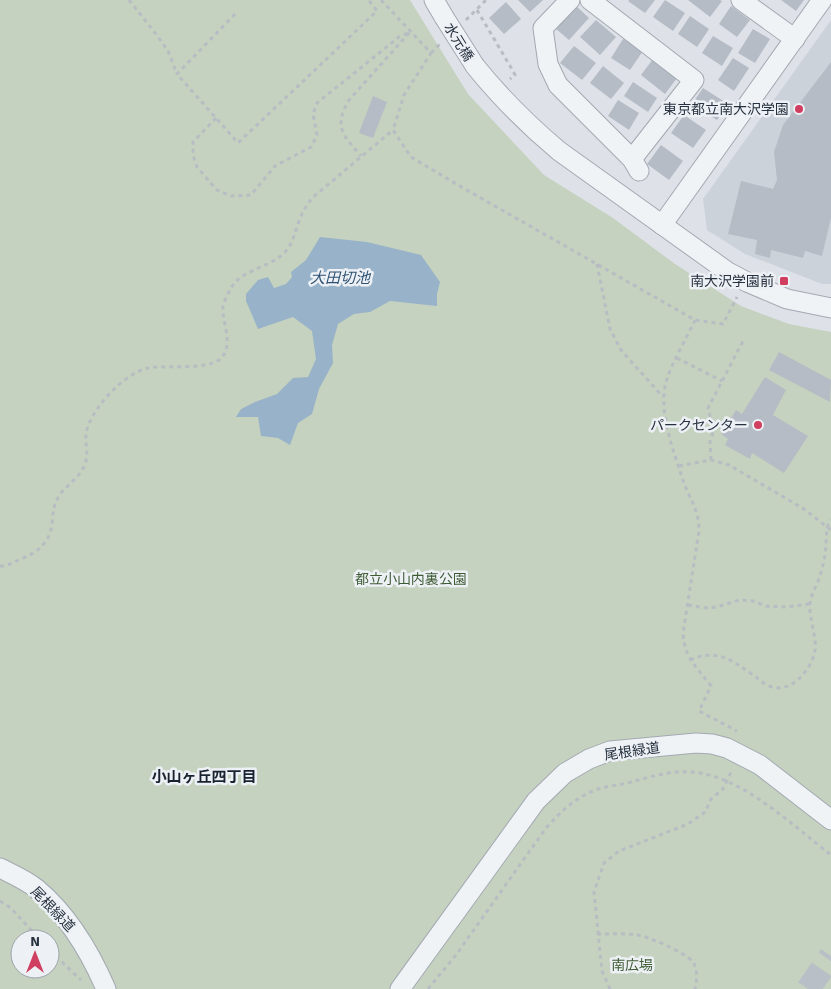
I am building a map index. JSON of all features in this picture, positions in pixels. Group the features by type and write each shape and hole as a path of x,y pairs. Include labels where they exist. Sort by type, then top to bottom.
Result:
{"street":[{"name":"水元橋","path":"434,0 475,66 496,92 553,146 728,272 787,299 831,308"},
{"path":"570,0 543,28 548,64 558,85 636,165 694,80 590,0"},
{"path":"741,0 795,38"},
{"path":"662,225 822,0"},
{"name":"尾根緑道","path":"400,989 536,800 565,773 589,759 610,751 712,744 760,765 831,820"},
{"name":"尾根緑道","path":"0,868 36,888 64,917 78,935 98,969 106,989"}],"path":[{"path":"128,0 168,51 177,74 238,143 377,11 370,2 371,0"},
{"path":"0,566 6,566 26,557 46,544 52,526 53,509 60,495 85,466 88,455 86,434 90,419 114,390 131,376 146,368 207,364 219,360 226,350 226,326 223,307 232,286 247,273 283,254 292,244 304,210 312,198 393,130 404,95 431,53 381,0"},
{"path":"477,10 515,75 508,80"},
{"path":"177,74 235,14"},
{"path":"216,118 193,142 192,155 197,167 217,190 230,196 251,195 275,166 310,147 317,135 313,114 317,103 399,36 410,32"},
{"path":"361,156 349,142 340,127 342,112 348,100 410,32"},
{"path":"393,130 411,157 695,320 723,324 737,297"},
{"path":"597,263 610,329 621,350 664,398"},
{"path":"695,320 666,380 664,398 670,443 699,520 699,531 683,633 684,647 690,660 711,686 699,711 738,732"},
{"path":"711,460 710,440 717,424 711,420 708,408 744,339"},
{"path":"677,358 722,381"},
{"path":"679,466 711,460 729,465 771,488 829,528"},
{"path":"690,660 701,655 712,654 725,658 738,664 768,686 775,688 784,687 801,677 807,670 814,651 815,640 810,604 822,572 831,520"},
{"path":"688,605 706,608 717,607 739,600 776,607 810,604"},
{"path":"610,989 602,971 594,892 604,862 619,851 688,824 705,812 711,799 723,789 732,770 743,756"},
{"path":"428,989 456,955 546,828 578,798 599,789 662,774 690,772 715,776 749,792 831,854"},
{"path":"0,901 11,908 30,929"},
{"path":"597,934 638,935 660,942 678,952 692,962 697,978 695,989"},
{"path":"60,961 83,984"}],"shaded area":[{"name":"東京都立南大沢学園","path":"831,20 831,284 822,284 745,254 707,230 703,199"}],"green space":[{"name":"都立小山内裏公園","path":"0,0 410,0 468,94 544,175 613,218 675,264 741,306 789,324 831,332 831,989 0,989"}],"water":[{"name":"大田切池","path":"320,237 367,242 421,255 440,282 437,306 390,301 370,312 354,314 338,324 332,345 333,363 319,389 312,414 298,423 290,445 278,438 261,436 258,417 236,417 241,409 277,394 293,378 308,377 316,359 312,331 293,317 258,329 246,301 246,294 258,280 268,277 274,288 286,284 292,277 291,272 306,260"}],"building":[{"path":"518,0 543,0 530,12"},
{"path":"629,0 655,0 645,13"},
{"path":"665,0 685,13 673,31 653,17"},
{"path":"688,0 720,0 722,1 710,17"},
{"path":"781,0 804,0 796,11"},
{"path":"506,2 521,19 504,34 489,18"},
{"path":"575,5 589,18 569,40 555,28"},
{"path":"731,6 750,20 737,37 719,24"},
{"path":"690,16 709,29 697,47 678,34"},
{"path":"596,20 616,37 600,55 580,37"},
{"path":"753,29 770,39 755,63 738,53"},
{"path":"713,36 733,48 722,66 702,53"},
{"path":"623,39 643,51 630,70 611,58"},
{"path":"574,46 596,63 582,80 560,63"},
{"path":"733,58 749,68 734,91 718,80"},
{"path":"653,59 677,78 665,94 641,75"},
{"path":"831,62 831,218 822,256 805,251 803,258 771,250 770,258 755,254 757,240 728,234 741,181 773,189 777,180 774,152 783,125"},
{"path":"603,66 624,83 611,99 590,83"},
{"path":"633,82 657,98 648,112 624,96"},
{"path":"703,88 728,104 717,120 692,104"},
{"path":"373,96 387,102 373,138 359,133"},
{"path":"618,100 639,113 629,130 608,116"},
{"path":"684,115 706,130 693,148 671,133"},
{"path":"661,145 683,161 669,180 647,164"},
{"path":"779,352 831,380 830,402 769,370"},
{"name":"パークセンター","path":"765,377 786,390 773,415 808,436 784,473 752,453 750,459 725,445 728,439 721,434 736,410 742,414"}],"tunnel":[{"path":"808,989 831,956"}],"place":[{"name":"東京都立南大沢学園","path":"799,109"},
{"name":"南大沢学園前","path":"784,281"},
{"name":"パークセンター","path":"758,425"}],"district":[{"name":"小山ヶ丘四丁目","path":"204,777"}],"park label":[{"name":"南広場","path":"632,965"}]}
